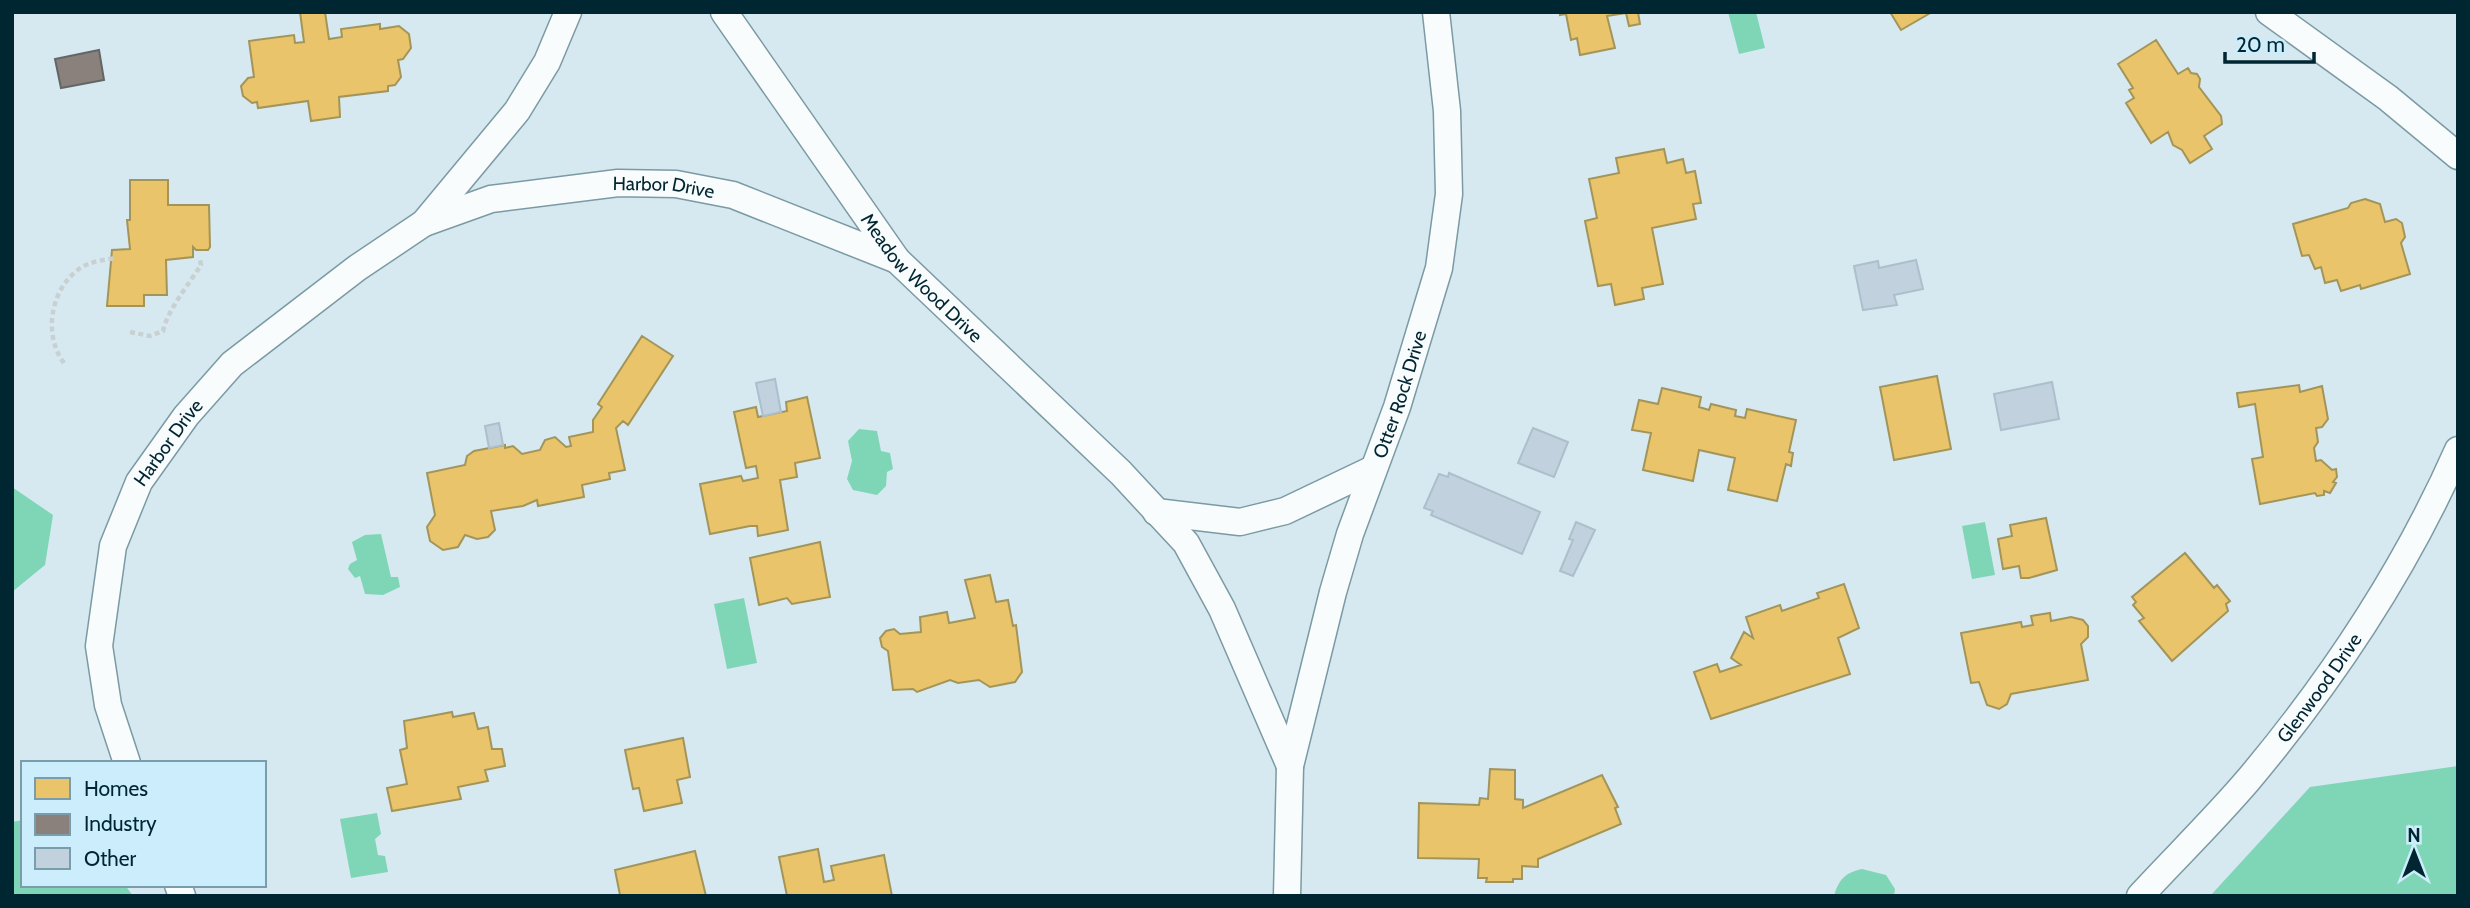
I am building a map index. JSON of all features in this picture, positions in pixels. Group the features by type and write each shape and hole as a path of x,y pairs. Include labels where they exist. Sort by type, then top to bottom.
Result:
{"street":[{"name":"Harbor Drive","path":"424,223 517,111 547,62 568,12"},
{"name":"Meadow Wood Drive","path":"724,12 897,260 1121,473 1186,543 1222,609 1290,766"},
{"name":"Otter Rock Drive","path":"1290,766 1333,592 1373,469 1397,407 1439,268 1449,194 1447,111 1436,12"},
{"path":"2269,12 2388,98 2458,156"},
{"name":"Harbor Drive","path":"126,761 108,705 99,646 113,546 133,493 186,416 232,364 357,268 424,223 491,199 618,183 676,184 733,195 897,260"},
{"name":"Glenwood Drive","path":"2140,896 2249,778 2336,663 2394,574 2438,495 2458,450"},
{"path":"1156,512 1240,522 1285,511 1332,491 1373,469"},
{"path":"1287,896 1290,766"}],"path":[{"path":"64,363 52,342 51,329 62,288 79,268 116,258"},
{"path":"130,332 150,336 163,331 166,314 178,304 201,265 200,260"}],"shaded area":[{"path":"1728,12 1756,12 1765,48 1739,54"},
{"path":"859,429 877,431 881,451 890,453 893,469 887,472 886,486 877,495 853,490 847,479 852,461 848,441"},
{"path":"12,487 53,515 45,565 12,592"},
{"path":"1985,522 1995,575 1972,579 1962,526"},
{"path":"381,534 391,577 398,577 400,587 383,595 365,594 360,576 355,578 348,569 350,564 357,560 352,542 365,535"},
{"path":"744,598 757,663 727,669 714,604"},
{"path":"2458,766 2458,896 2210,896 2310,787"},
{"path":"377,813 381,834 375,839 378,855 385,856 388,872 351,878 340,819"},
{"path":"21,820 21,887 126,887 133,896 12,896 12,822"},
{"path":"1862,869 1886,875 1895,889 1894,896 1834,896 1843,878"}],"building: Homes":[{"path":"300,12 325,12 329,39 342,37 341,29 380,24 380,29 399,26 409,34 411,48 403,59 398,60 401,77 395,85 388,86 388,91 339,97 340,117 311,121 308,101 258,108 257,102 252,103 243,96 241,86 248,78 254,77 249,41 294,35 295,43 304,42"},
{"path":"1560,12 1638,12 1640,24 1629,26 1626,13 1607,16 1615,48 1580,55 1577,38 1571,40 1566,14 1560,15"},
{"path":"1890,12 1932,12 1901,30"},
{"path":"2156,40 2178,74 2188,68 2191,73 2197,74 2200,79 2199,87 2221,116 2222,124 2204,136 2212,149 2190,163 2182,150 2173,145 2168,132 2151,143 2126,103 2134,98 2129,90 2133,88 2118,64"},
{"path":"1664,149 1667,163 1683,159 1686,173 1695,171 1701,203 1693,204 1696,219 1652,228 1663,284 1642,288 1644,299 1615,305 1611,284 1598,286 1585,221 1597,218 1589,179 1619,173 1616,158"},
{"path":"130,180 168,180 168,205 209,205 210,247 208,250 196,250 193,247 193,257 166,260 167,295 144,295 144,306 107,306 112,250 130,249 127,220 130,220"},
{"path":"2365,199 2380,204 2385,222 2396,219 2402,223 2405,237 2401,243 2410,274 2361,289 2360,285 2341,291 2337,280 2325,283 2321,267 2315,269 2309,255 2302,256 2293,224 2348,208 2351,203"},
{"path":"642,336 673,356 628,425 623,421 616,428 625,470 609,473 610,479 582,485 584,497 538,506 537,500 523,506 491,511 495,530 488,537 477,539 465,535 458,547 443,550 430,541 427,527 435,515 427,473 465,465 467,456 474,451 505,445 505,448 513,446 522,454 540,450 545,440 555,437 566,447 571,446 569,437 593,432 593,420 602,407 598,404"},
{"path":"1937,376 1951,449 1894,460 1880,387"},
{"path":"2299,385 2300,392 2322,386 2328,419 2322,427 2316,428 2318,442 2314,448 2316,461 2321,460 2332,470 2336,469 2337,477 2333,482 2336,483 2330,493 2324,491 2324,495 2317,496 2315,493 2260,504 2252,459 2263,457 2255,404 2239,407 2237,393"},
{"path":"1662,388 1701,397 1699,407 1709,410 1711,404 1736,410 1735,416 1745,418 1747,409 1796,420 1789,452 1793,453 1791,466 1786,464 1777,501 1728,490 1735,458 1699,450 1693,481 1643,470 1651,433 1632,430 1639,400 1658,404"},
{"path":"807,397 820,458 795,463 797,477 780,480 788,530 758,536 757,526 750,526 710,534 700,484 741,476 743,481 758,478 756,466 746,468 734,412 756,407 758,417 787,411 786,402"},
{"path":"2046,518 2057,570 2021,578 2019,566 2003,569 1998,539 2012,536 2010,525"},
{"path":"820,542 830,597 792,604 787,598 759,605 750,558"},
{"path":"2185,553 2214,588 2217,585 2230,601 2226,604 2228,611 2172,661 2139,621 2144,618 2133,605 2136,602 2132,597"},
{"path":"990,575 996,602 1008,600 1013,626 1016,625 1022,672 1015,682 990,687 979,680 958,683 950,680 917,692 913,689 893,690 888,651 882,647 880,638 886,631 894,629 900,634 921,632 920,617 947,612 949,623 975,618 965,580"},
{"path":"1844,584 1859,628 1838,638 1850,674 1711,719 1694,672 1717,664 1720,672 1741,665 1731,658 1744,632 1753,638 1746,617 1780,605 1782,611 1819,598 1817,593"},
{"path":"2050,613 2051,621 2071,617 2083,620 2088,626 2088,637 2081,644 2088,680 2011,694 2007,704 1999,709 1987,705 1979,682 1971,683 1961,633 2021,622 2022,627 2033,625 2031,616"},
{"path":"452,712 453,717 474,713 478,729 488,727 492,749 502,749 505,766 485,770 488,781 458,787 461,799 392,811 387,788 407,784 400,750 407,748 404,721"},
{"path":"683,738 690,777 677,780 682,803 644,811 639,788 633,789 625,750"},
{"path":"1490,769 1515,770 1515,799 1523,800 1523,808 1602,775 1618,807 1615,808 1621,824 1538,859 1538,867 1522,866 1522,879 1513,879 1513,882 1486,882 1487,878 1478,878 1479,859 1418,858 1419,803 1479,805 1480,798 1488,799"},
{"path":"818,849 824,882 834,880 831,866 884,855 892,896 787,896 779,857"},
{"path":"695,851 706,896 620,895 615,870"}],"building: Industry":[{"path":"99,50 104,80 61,88 55,59"}],"building: Other":[{"path":"1916,260 1923,289 1894,295 1897,305 1863,310 1854,266 1878,261 1879,268"},
{"path":"775,379 781,412 763,416 756,383"},
{"path":"2052,382 2059,419 2001,430 1994,394"},
{"path":"499,423 503,445 489,448 485,426"},
{"path":"1533,428 1568,442 1554,477 1518,463"},
{"path":"1449,473 1540,512 1522,554 1431,515 1433,511 1424,508 1439,474 1448,477"},
{"path":"1576,522 1595,530 1573,576 1560,571 1573,540 1569,539"}]}
